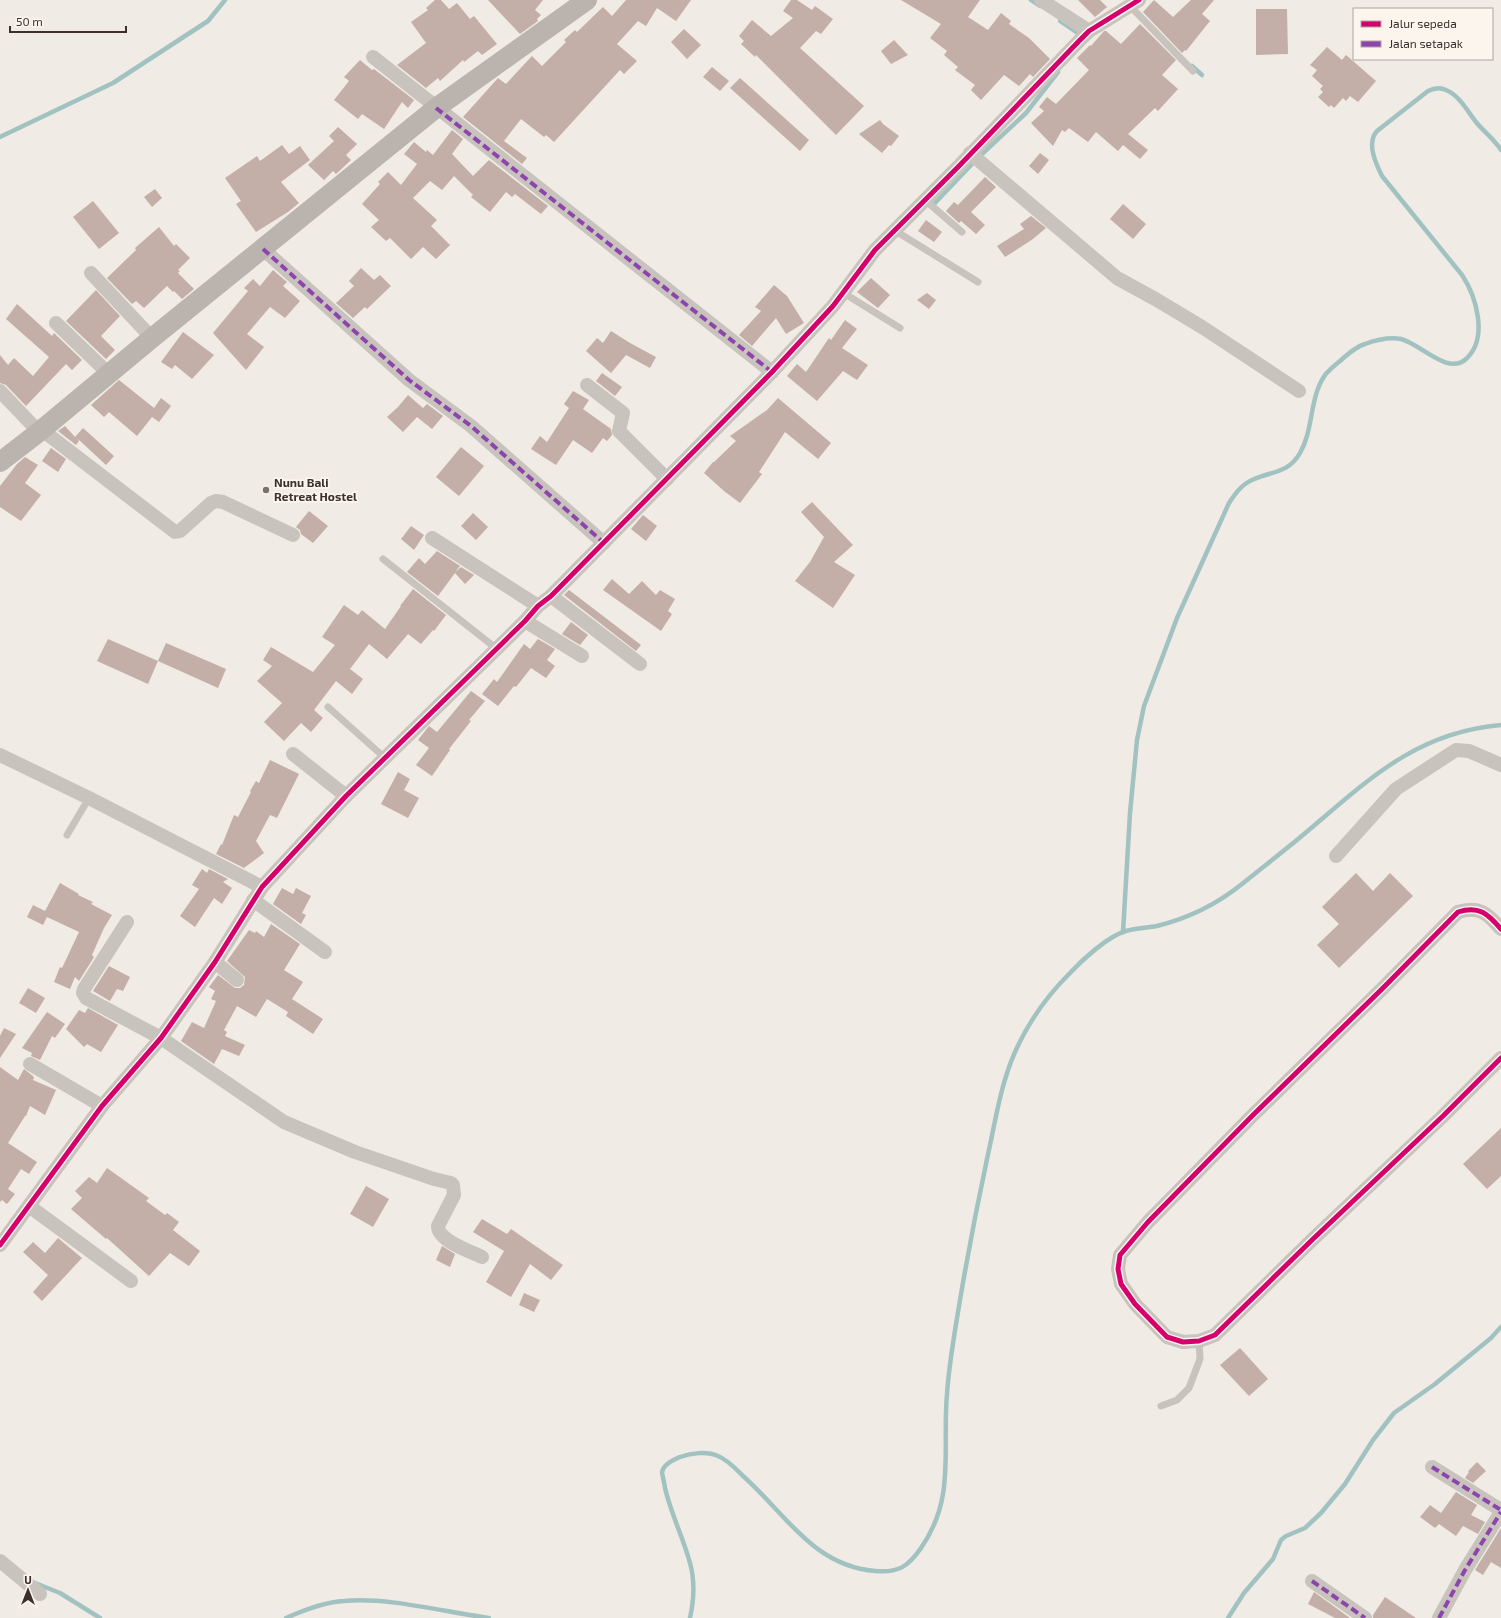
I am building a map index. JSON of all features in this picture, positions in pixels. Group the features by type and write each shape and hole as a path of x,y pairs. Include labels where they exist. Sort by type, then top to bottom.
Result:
{"street":[{"path":"0,462 41,431 152,338 587,0"},
{"path":"1041,0 1085,35"},
{"path":"0,1245 102,1106 161,1038 215,962 262,887 346,796 525,622 538,606 551,596 604,543 772,372 832,306 875,250 1085,35 1134,5"},
{"path":"372,57 772,372"},
{"path":"970,153 1116,278 1202,327 1299,391"},
{"path":"264,250 393,366 471,426 604,543"},
{"path":"91,273 152,338"},
{"path":"56,323 109,374"},
{"path":"587,385 623,413 619,431 667,479"},
{"path":"0,391 41,431 175,532 180,531 211,503 216,501 223,502 293,535"},
{"path":"432,538 538,606"},
{"path":"551,596 640,664"},
{"path":"525,622 582,656"},
{"path":"1336,856 1396,789 1456,750 1469,751 1501,765"},
{"path":"293,754 346,796"},
{"path":"0,755 89,798 262,887"},
{"path":"253,900 325,952"},
{"path":"1501,929 1485,912 1476,909 1467,909 1458,912 1383,988 1253,1115 1148,1222 1120,1255 1118,1269 1121,1284 1135,1304 1167,1337 1183,1342 1198,1341 1215,1335 1313,1239 1444,1116 1501,1058"},
{"path":"127,922 84,989 83,993 86,998 161,1038 284,1122 355,1152 434,1179 451,1183 453,1185 454,1194 438,1226 438,1230 448,1241 482,1257"},
{"path":"215,962 237,980"},
{"path":"30,1064 102,1106"},
{"path":"30,1206 131,1282"},
{"path":"1432,1467 1501,1511 1465,1570 1439,1618"},
{"path":"0,1561 40,1594"},
{"path":"1312,1582 1365,1618"}],"lane":[{"path":"1134,5 1193,71"},
{"path":"925,200 962,232"},
{"path":"894,230 978,282"},
{"path":"842,292 900,328"},
{"path":"383,559 497,649"},
{"path":"328,707 385,758"},
{"path":"67,835 89,798"},
{"path":"1161,1406 1177,1400 1189,1388 1200,1359 1198,1341"}],"building":[{"path":"435,0 441,0 449,9 457,3 470,19 474,16 497,44 482,55 478,51 464,62 463,60 440,81 438,78 426,88 397,65 426,43 411,22 428,10 426,8"},
{"path":"488,0 543,0 535,10 541,15 537,19 538,21 520,34"},
{"path":"626,0 691,0 676,21 657,8 646,26 638,21 617,44 637,61 624,74 620,70 554,142 546,135 544,137 521,119 504,141 527,158 522,164 463,117 498,78 506,84 532,56 542,66 566,42 564,40 575,30 577,32 603,7 612,16"},
{"path":"791,0 797,0 812,10 815,6 833,19 821,34 816,31 800,48 864,106 836,135 756,55 755,57 741,44 744,41 739,36 752,20 771,36 793,18 783,11"},
{"path":"901,0 980,0 968,17 988,30 1001,13 1011,21 1009,24 1029,38 1050,59 1033,77 1030,74 1019,86 1004,75 981,100 971,90 975,85 955,70 958,67 944,55 947,51 930,38 941,24"},
{"path":"1078,0 1100,0 1107,7 1095,17"},
{"path":"1154,0 1173,17 1191,0 1214,0 1202,14 1210,21 1186,51 1185,50 1182,53 1143,12"},
{"path":"1256,9 1287,9 1288,54 1256,55"},
{"path":"1140,24 1176,60 1162,75 1178,89 1158,111 1155,108 1128,134 1148,150 1140,159 1123,145 1118,151 1096,132 1088,142 1069,128 1065,132 1062,130 1053,146 1031,123 1044,111 1039,107 1047,97 1056,104 1089,70 1077,58 1090,45 1091,46 1104,31 1106,31 1121,44"},
{"path":"684,29 701,45 687,59 671,42"},
{"path":"894,40 908,55 891,64 881,51"},
{"path":"1327,47 1342,60 1346,55 1376,81 1358,102 1350,96 1346,101 1343,98 1334,108 1331,105 1329,107 1318,97 1323,92 1320,89 1323,86 1312,76 1317,70 1310,65"},
{"path":"360,60 414,100 408,108 402,102 384,129 362,114 358,119 334,100 349,81 344,77"},
{"path":"712,67 729,81 720,91 703,77"},
{"path":"740,78 809,140 800,151 730,88"},
{"path":"880,120 899,136 891,146 889,145 882,153 859,134"},
{"path":"338,127 357,144 346,155 351,160 336,174 333,171 324,180 308,165 334,141 329,136"},
{"path":"452,130 463,139 452,154 473,176 489,160 548,206 541,214 515,194 512,197 506,192 490,212 471,197 473,195 454,176 442,190 430,181 413,198 437,220 431,226 450,245 436,259 423,247 411,259 390,238 386,241 371,227 379,220 362,204 380,184 378,182 388,172 401,185 417,164 404,154 414,142 426,152 427,150 433,155"},
{"path":"282,145 289,154 300,146 310,160 281,182 299,203 288,212 256,232 236,204 241,201 225,178 257,156 260,161"},
{"path":"1040,153 1049,160 1038,174 1029,166"},
{"path":"985,177 996,187 971,212 985,225 976,234 961,221 959,223 946,211 954,202 958,205"},
{"path":"155,189 162,198 152,207 144,197"},
{"path":"93,201 119,233 99,249 73,217"},
{"path":"1123,204 1146,224 1133,239 1110,219"},
{"path":"1031,216 1046,228 1033,239 1005,257 997,246 1024,229 1020,224"},
{"path":"926,220 942,232 934,242 918,231"},
{"path":"159,227 174,246 176,244 190,258 178,270 180,271 178,273 194,289 182,299 167,286 144,308 136,301 132,304 107,278 136,250 135,248"},
{"path":"361,268 374,280 380,275 391,286 367,309 365,307 353,318 336,303 354,286 349,281"},
{"path":"273,270 287,282 283,286 300,301 285,318 270,307 247,334 264,347 246,370 213,333 248,291 244,288 253,279 260,286"},
{"path":"871,278 890,295 878,308 857,292"},
{"path":"774,285 787,296 804,323 786,334 776,318 752,346 739,335 761,311 755,307"},
{"path":"96,290 120,316 101,336 115,350 106,359 66,321"},
{"path":"927,293 936,300 929,309 917,300"},
{"path":"17,304 52,336 54,333 82,360 72,370 66,364 26,406 6,385 0,383 0,355 8,365 14,358 33,376 49,357 6,319"},
{"path":"845,320 857,329 842,348 868,365 857,380 843,371 817,401 787,376 797,364 806,372 829,338 831,340"},
{"path":"611,331 656,357 650,368 626,355 611,373 586,351 597,338 603,343"},
{"path":"183,332 214,355 192,379 175,365 172,369 161,362"},
{"path":"602,373 622,387 615,396 596,381"},
{"path":"119,380 154,408 161,398 171,406 159,422 152,417 137,436 109,412 104,417 91,405"},
{"path":"573,391 589,400 583,409 611,429 612,435 607,441 603,438 592,453 573,440 556,465 531,449 540,436 547,442 569,408 564,404"},
{"path":"408,395 423,408 427,404 443,416 432,429 417,417 403,432 387,417"},
{"path":"778,398 831,443 818,459 785,432 759,472 762,474 740,503 704,473 713,462 736,441 730,436 767,410"},
{"path":"65,426 75,437 83,428 114,456 106,465 78,439 79,441 76,445 58,431"},
{"path":"461,447 484,466 459,496 436,477"},
{"path":"51,448 66,459 58,472 42,461"},
{"path":"25,457 38,465 25,483 41,495 21,521 0,507 0,486 17,464"},
{"path":"812,502 853,545 834,562 855,575 833,608 795,581 810,562 824,537 801,512"},
{"path":"309,511 328,526 313,543 301,534 300,530 296,527"},
{"path":"473,513 488,527 476,540 461,526"},
{"path":"643,515 657,526 646,541 631,529"},
{"path":"411,526 424,535 414,550 401,539"},
{"path":"437,551 460,566 455,572 461,567 474,575 465,584 455,573 438,596 407,572 419,558 425,564"},
{"path":"612,579 629,594 642,581 656,595 660,590 675,599 668,611 672,614 661,631 603,590"},
{"path":"413,589 446,615 434,631 433,630 421,644 408,634 387,659 369,644 350,669 363,679 352,694 336,681 314,710 323,718 311,732 301,723 284,741 264,722 282,703 257,681 272,666 263,660 271,647 313,672 335,645 322,637 344,605 358,615 362,610 385,629"},
{"path":"569,590 641,645 636,651 564,595"},
{"path":"571,622 588,635 580,645 562,634"},
{"path":"108,639 158,661 148,684 97,661"},
{"path":"538,639 555,649 547,660 555,666 546,678 531,668 498,706 482,694 494,679 497,682 524,644 530,649"},
{"path":"166,643 226,669 218,688 158,661"},
{"path":"471,691 485,701 469,720 471,721 449,749 450,750 432,776 416,765 429,748 418,740 429,726 437,732"},
{"path":"270,760 299,774 277,818 270,815 256,841 264,853 244,868 216,854 221,844 222,845 234,815 238,817 251,792 250,791 256,781 259,783"},
{"path":"398,772 410,779 404,790 419,798 408,818 381,804"},
{"path":"202,869 207,873 209,869 228,879 223,882 232,888 222,904 214,898 195,927 180,916 199,889 192,885"},
{"path":"1356,873 1373,891 1390,873 1413,896 1339,968 1317,945 1339,924 1322,907"},
{"path":"60,883 79,894 78,895 93,902 91,904 112,915 104,928 92,955 94,957 79,981 75,977 70,989 54,982 60,967 62,968 79,932 47,917 43,925 27,917 33,905 45,911"},
{"path":"282,888 293,894 296,888 311,896 302,913 306,915 301,924 273,904"},
{"path":"271,924 300,944 284,970 303,982 292,999 323,1019 313,1034 286,1016 288,1012 267,999 256,1017 237,1006 224,1030 227,1032 225,1036 245,1045 239,1056 222,1049 214,1064 181,1041 192,1022 204,1028 216,1001 211,999 215,991 209,987 218,975 235,988 240,988 244,985 245,977 227,961 249,930 255,933 256,931 264,937"},
{"path":"109,966 130,977 123,991 117,989 110,1001 93,991"},
{"path":"28,988 45,998 36,1013 19,1003"},
{"path":"88,1008 118,1025 101,1052 87,1044 84,1047 66,1029 79,1010 85,1013"},
{"path":"47,1012 65,1024 55,1038 52,1036 40,1060 31,1056 32,1053 22,1048"},
{"path":"4,1028 16,1034 0,1058 0,1036"},
{"path":"0,1067 18,1080 24,1069 33,1076 33,1080 56,1090 45,1115 30,1106 26,1116 8,1143 37,1162 29,1174 21,1169 8,1189 15,1194 7,1204 2,1200 0,1202"},
{"path":"1501,1128 1501,1176 1487,1189 1463,1164"},
{"path":"107,1168 149,1198 146,1201 165,1215 167,1213 179,1222 173,1230 200,1251 189,1266 170,1253 149,1276 107,1238 106,1239 71,1209 82,1198 75,1191 89,1177 97,1183"},
{"path":"366,1186 389,1199 373,1227 350,1214"},
{"path":"482,1219 507,1234 511,1229 563,1265 551,1280 530,1264 511,1297 486,1282 504,1251 473,1232"},
{"path":"58,1238 82,1258 42,1301 33,1292 48,1275 23,1252 33,1242 45,1253"},
{"path":"442,1246 455,1254 450,1267 436,1260"},
{"path":"524,1293 540,1300 534,1312 519,1305"},
{"path":"1240,1348 1268,1379 1249,1396 1220,1365"},
{"path":"1477,1462 1486,1471 1473,1483 1465,1478 1469,1472 1468,1471"},
{"path":"1456,1492 1477,1505 1471,1515 1485,1522 1478,1534 1463,1526 1456,1536 1439,1524 1435,1528 1420,1517 1430,1505 1441,1513"},
{"path":"1501,1528 1501,1568 1491,1562 1483,1575 1475,1570"},
{"path":"1314,1592 1350,1618 1335,1618 1308,1604"},
{"path":"1385,1597 1416,1618 1373,1618 1373,1615"}],"waterway":[{"path":"0,137 113,83 208,21 225,0"},
{"path":"1031,0 1040,6"},
{"path":"1060,21 1082,36"},
{"path":"1192,66 1202,75"},
{"path":"982,154 1026,113 1058,72"},
{"path":"1123,932 1130,813 1137,740 1144,706 1177,618 1229,503 1239,490 1248,482 1279,471 1290,465 1295,460 1300,453 1308,434 1316,394 1325,375 1349,353 1361,345 1378,340 1392,338 1401,339 1434,357 1451,364 1459,363 1466,359 1473,350 1477,340 1479,329 1478,317 1472,294 1467,284 1462,275 1382,176 1373,154 1372,141 1374,136 1377,131 1428,91 1439,88 1451,92 1501,150"},
{"path":"934,204 972,164"},
{"path":"690,1618 693,1590 692,1570 668,1498 662,1472 663,1469 672,1461 689,1454 714,1454 725,1460 758,1490 802,1536 834,1559 853,1567 875,1571 896,1570 912,1560 921,1548 932,1529 939,1511 943,1492 946,1454 947,1394 954,1335 983,1177 998,1105 1005,1078 1020,1041 1039,1010 1061,982 1081,962 1111,938 1130,930 1157,926 1191,915 1232,892 1285,850 1353,792 1397,760 1445,737 1471,729 1501,725"},
{"path":"1228,1618 1244,1593 1273,1559 1281,1540 1286,1536 1305,1528 1321,1513 1345,1484 1373,1440 1394,1413 1435,1384 1491,1338 1501,1327"},
{"path":"35,1583 60,1593 100,1618"},
{"path":"286,1618 307,1609 329,1603 361,1600 398,1603 489,1618"}],"marked path":[{"path":"436,108 772,372"},
{"path":"263,249 409,380 471,426 604,543"},
{"path":"1432,1467 1501,1510"},
{"path":"1439,1618 1465,1570 1501,1512"},
{"path":"1312,1581 1365,1618"}],"cycle path":[{"path":"0,1245 102,1106 161,1038 215,962 262,887 346,796 525,621 538,606 551,596 772,372 833,306 875,250 959,166 1079,41 1089,31 1139,0"},
{"path":"1501,929 1487,915 1477,910 1465,910 1458,912 1383,988 1253,1115 1148,1222 1120,1255 1118,1269 1121,1284 1135,1304 1167,1337 1183,1342 1199,1341 1215,1335 1313,1239 1443,1116 1501,1058"}],"place":[{"name":"Nunu Bali Retreat Hostel","path":"266,490"}]}
